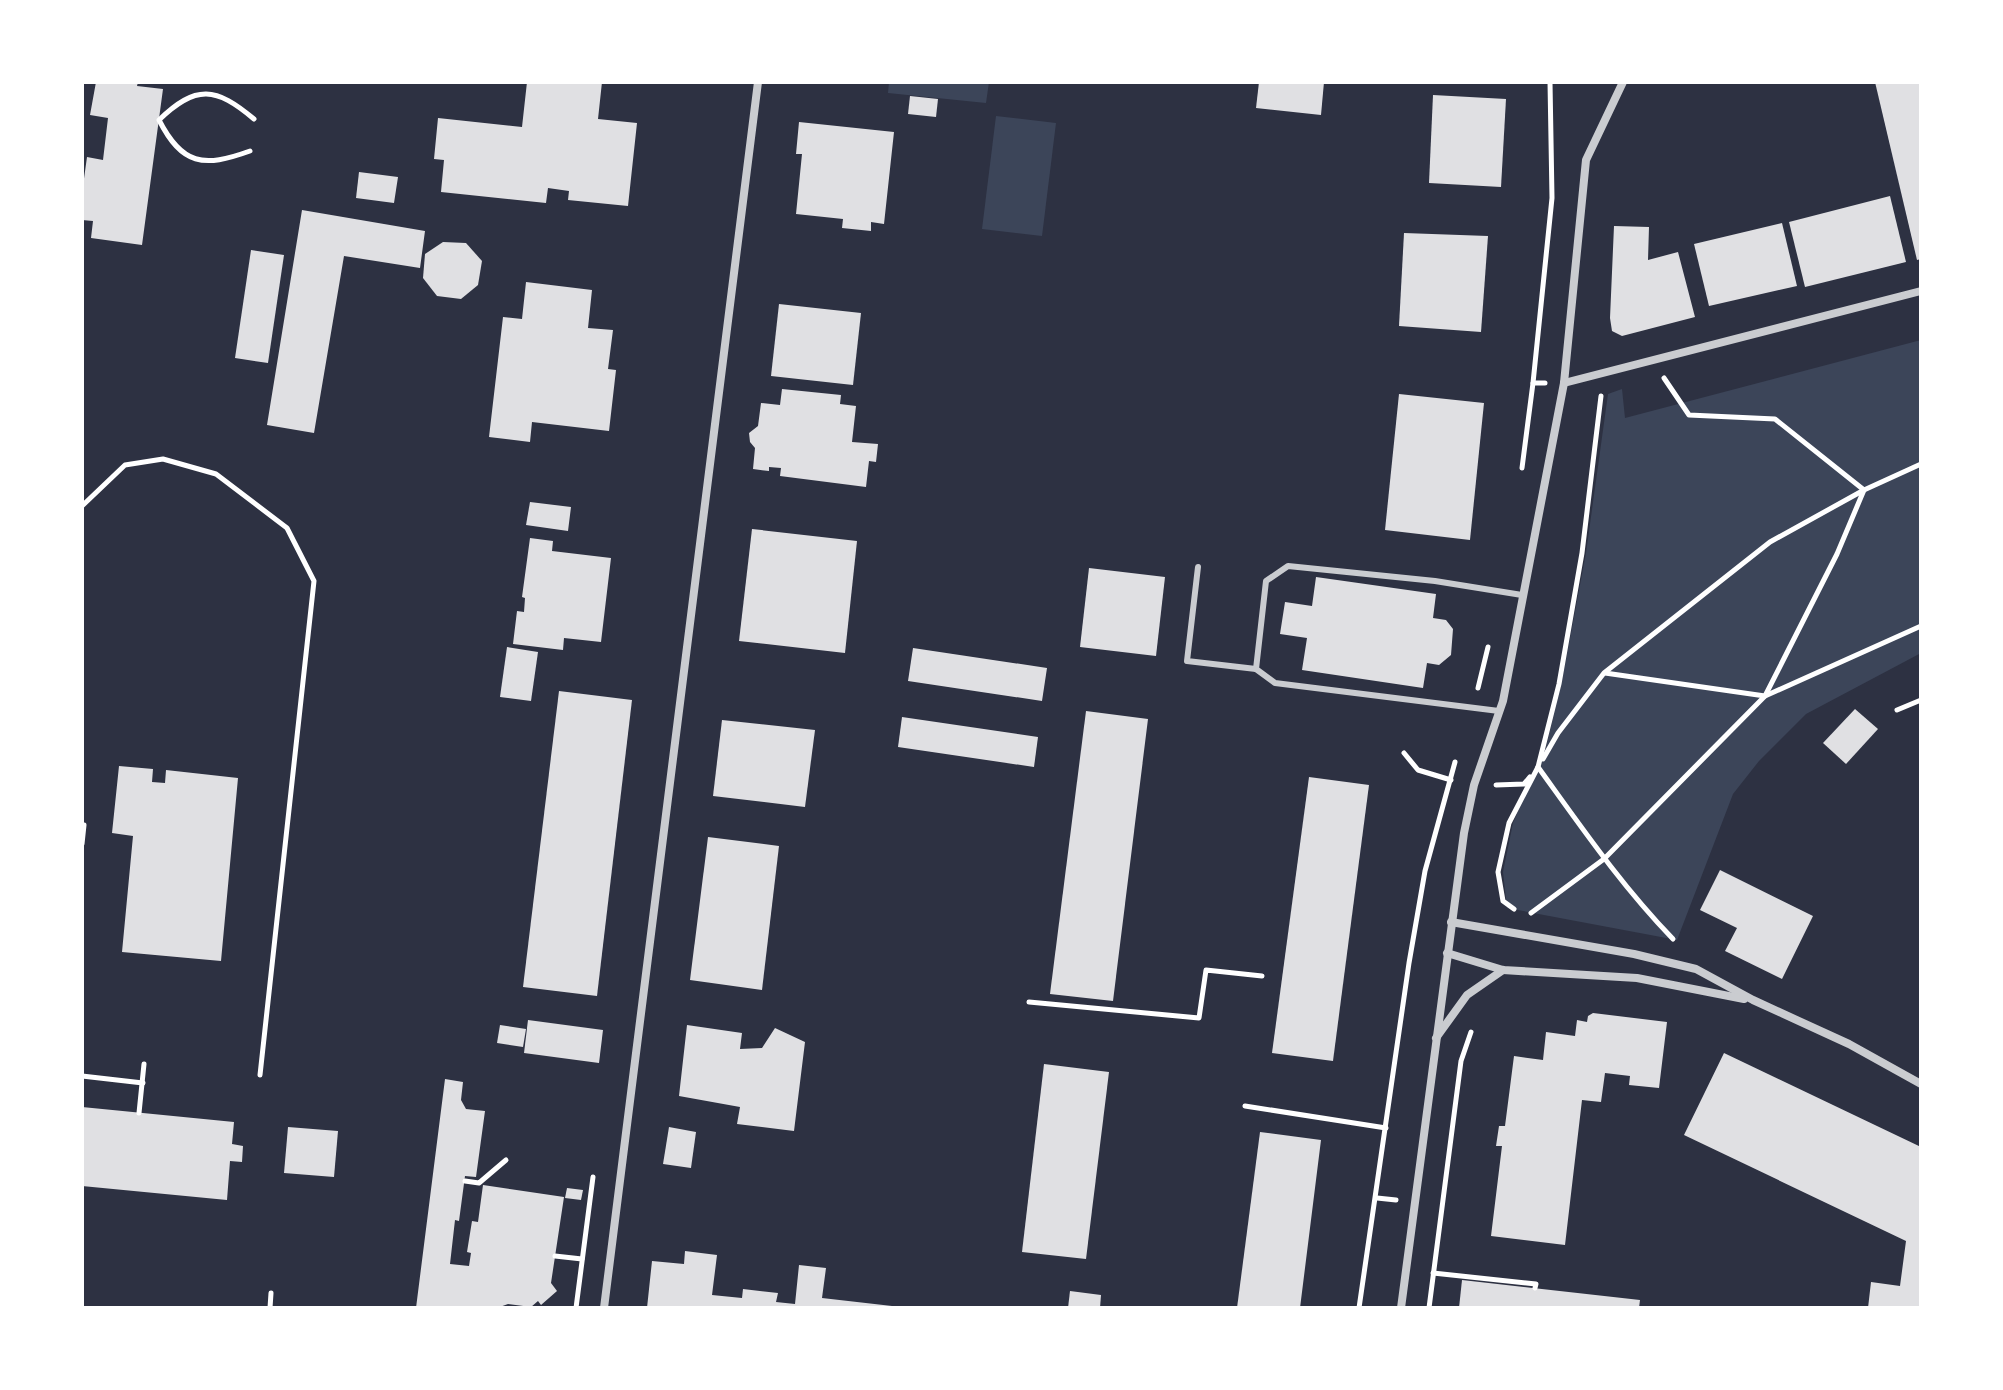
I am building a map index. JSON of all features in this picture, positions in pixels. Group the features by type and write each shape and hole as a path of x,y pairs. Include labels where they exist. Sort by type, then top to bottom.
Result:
{"street":[{"path":"604,1308 758,82"},
{"path":"1401,1308 1464,833 1474,785 1499,711 1564,383 1586,160 1623,82"},
{"path":"1564,383 1921,291"},
{"path":"1451,922 1634,954 1696,969 1753,1000 1849,1044 1921,1084"},
{"path":"1447,953 1503,970 1637,978 1753,1000"},
{"path":"1435,1038 1467,995 1503,970"}],"lane":[{"path":"1256,669 1266,581 1288,566 1435,581 1522,595"},
{"path":"1198,567 1187,661 1256,669 1275,683 1499,711"}],"path":[{"path":"1533,383 1552,198 1550,82"},
{"path":"250,151 225,160 204,160 181,153 159,120 176,103 191,95 215,96 235,102 254,119"},
{"path":"1652,361 1689,415 1775,419 1864,490"},
{"path":"1595,375 1602,398 1582,553 1559,684 1538,767 1604,859 1648,915 1667,933"},
{"path":"82,506 125,465 163,459 216,474 287,528 314,581 260,1075"},
{"path":"1541,920 1525,917 1503,901 1498,872 1509,823 1558,733 1604,673 1770,542 1864,490 1921,464"},
{"path":"1525,917 1604,859 1765,696 1837,554 1864,490"},
{"path":"1604,673 1765,696 1921,626"},
{"path":"1897,710 1921,700"},
{"path":"1404,753 1418,770 1449,779"},
{"path":"82,844 84,825"},
{"path":"1665,943 1680,946"},
{"path":"1029,1002 1199,1018 1206,970 1262,976"},
{"path":"1429,1308 1461,1061 1475,1025"},
{"path":"139,1113 144,1064"},
{"path":"82,1076 143,1083"},
{"path":"1245,1106 1386,1128"},
{"path":"465,1181 479,1183 506,1160"},
{"path":"576,1308 593,1177"},
{"path":"555,1256 582,1259"},
{"path":"1433,1273 1536,1284 1535,1288"},
{"path":"270,1308 271,1293"}],"shaded area":[{"path":"889,82 989,82 986,103 888,93"},
{"path":"996,116 1056,123 1042,236 982,229"},
{"path":"1921,340 1921,653 1806,714 1759,761 1733,794 1677,940 1507,908 1503,872 1513,823 1546,747 1562,681 1586,553 1608,394 1622,389 1625,418"}],"building":[{"path":"96,82 138,82 137,86 163,89 142,245 91,238 93,221 82,220 87,157 103,160 108,118 90,115"},
{"path":"527,82 602,82 598,119 637,123 628,206 568,200 569,191 548,188 546,203 441,192 444,160 434,159 438,118 522,127"},
{"path":"1259,82 1324,82 1321,115 1256,108"},
{"path":"1875,82 1921,82 1921,259 1917,260"},
{"path":"1433,95 1506,99 1501,187 1429,183"},
{"path":"910,96 938,99 936,117 908,114"},
{"path":"799,122 894,132 884,224 871,222 871,231 842,228 843,219 796,214 802,154 796,154"},
{"path":"359,172 398,177 394,203 356,198"},
{"path":"1890,196 1906,262 1805,287 1789,222"},
{"path":"302,210 425,231 420,268 344,256 314,433 267,425"},
{"path":"1782,223 1797,286 1709,306 1694,244"},
{"path":"1614,226 1649,227 1648,260 1678,252 1695,317 1622,336 1612,331"},
{"path":"1404,233 1488,236 1481,332 1399,326"},
{"path":"443,242 466,243 482,261 478,285 461,299 437,296 423,278 425,254"},
{"path":"251,250 284,255 268,363 235,358"},
{"path":"526,282 592,290 588,328 613,330 608,369 616,370 609,431 532,422 530,442 489,437 503,317 522,319"},
{"path":"779,304 861,313 853,385 771,376"},
{"path":"782,389 841,395 840,404 856,406 852,442 878,444 876,462 869,461 866,487 780,476 781,468 769,467 769,471 753,469 755,448 750,442 749,433 758,426 761,403 780,405"},
{"path":"1399,394 1484,403 1470,540 1385,530"},
{"path":"530,502 571,507 568,531 526,525"},
{"path":"752,529 857,541 845,653 739,641"},
{"path":"530,538 553,541 552,551 611,558 601,642 564,638 563,650 513,644 517,611 524,612 525,598 522,597"},
{"path":"1089,568 1165,577 1156,656 1080,647"},
{"path":"1316,577 1436,594 1433,618 1446,620 1453,629 1451,655 1439,665 1427,663 1423,688 1302,670 1307,638 1280,634 1285,602 1312,606"},
{"path":"507,647 538,652 531,701 500,697"},
{"path":"913,648 1047,668 1042,701 908,681"},
{"path":"559,691 632,700 597,996 523,987"},
{"path":"1855,709 1878,729 1846,764 1823,743"},
{"path":"1086,711 1148,719 1113,1001 1050,994"},
{"path":"902,717 1038,737 1034,767 898,747"},
{"path":"722,720 815,730 805,807 713,796"},
{"path":"119,766 153,769 152,782 165,783 166,770 238,778 221,961 122,952 133,836 112,833"},
{"path":"1309,777 1369,785 1333,1061 1272,1053"},
{"path":"708,837 779,846 762,990 690,980"},
{"path":"1720,870 1813,916 1782,979 1725,951 1737,928 1700,910"},
{"path":"1593,1013 1667,1022 1659,1088 1629,1085 1630,1076 1605,1073 1601,1102 1582,1100 1565,1245 1491,1236 1502,1146 1496,1146 1499,1126 1505,1126 1514,1056 1543,1060 1546,1032 1575,1036 1577,1020 1587,1022 1588,1016"},
{"path":"528,1020 603,1030 599,1063 524,1053"},
{"path":"500,1025 526,1029 523,1047 497,1043"},
{"path":"687,1025 742,1033 740,1049 762,1048 775,1028 805,1042 794,1131 737,1124 740,1107 679,1096"},
{"path":"1724,1053 1921,1147 1921,1308 1868,1308 1871,1282 1900,1286 1906,1241 1684,1135"},
{"path":"1044,1064 1109,1072 1086,1259 1022,1252"},
{"path":"445,1079 463,1082 461,1100 466,1109 485,1111 476,1177 465,1176 459,1221 455,1220 450,1264 469,1266 471,1253 467,1252 472,1221 478,1222 483,1185 564,1197 551,1283 557,1291 541,1305 538,1301 531,1307 508,1304 497,1308 416,1308"},
{"path":"82,1107 234,1122 232,1144 243,1146 242,1162 230,1161 227,1200 82,1186"},
{"path":"288,1127 338,1131 334,1177 284,1173"},
{"path":"669,1127 696,1132 691,1168 663,1164"},
{"path":"1260,1132 1321,1140 1300,1308 1237,1308"},
{"path":"567,1188 583,1190 581,1200 565,1198"},
{"path":"685,1251 717,1255 712,1295 742,1298 743,1289 778,1293 776,1302 795,1304 799,1265 826,1268 822,1298 892,1308 647,1308 652,1261 684,1264"},
{"path":"1462,1280 1640,1300 1639,1308 1459,1308"},
{"path":"1070,1291 1101,1295 1100,1308 1068,1308"}]}
